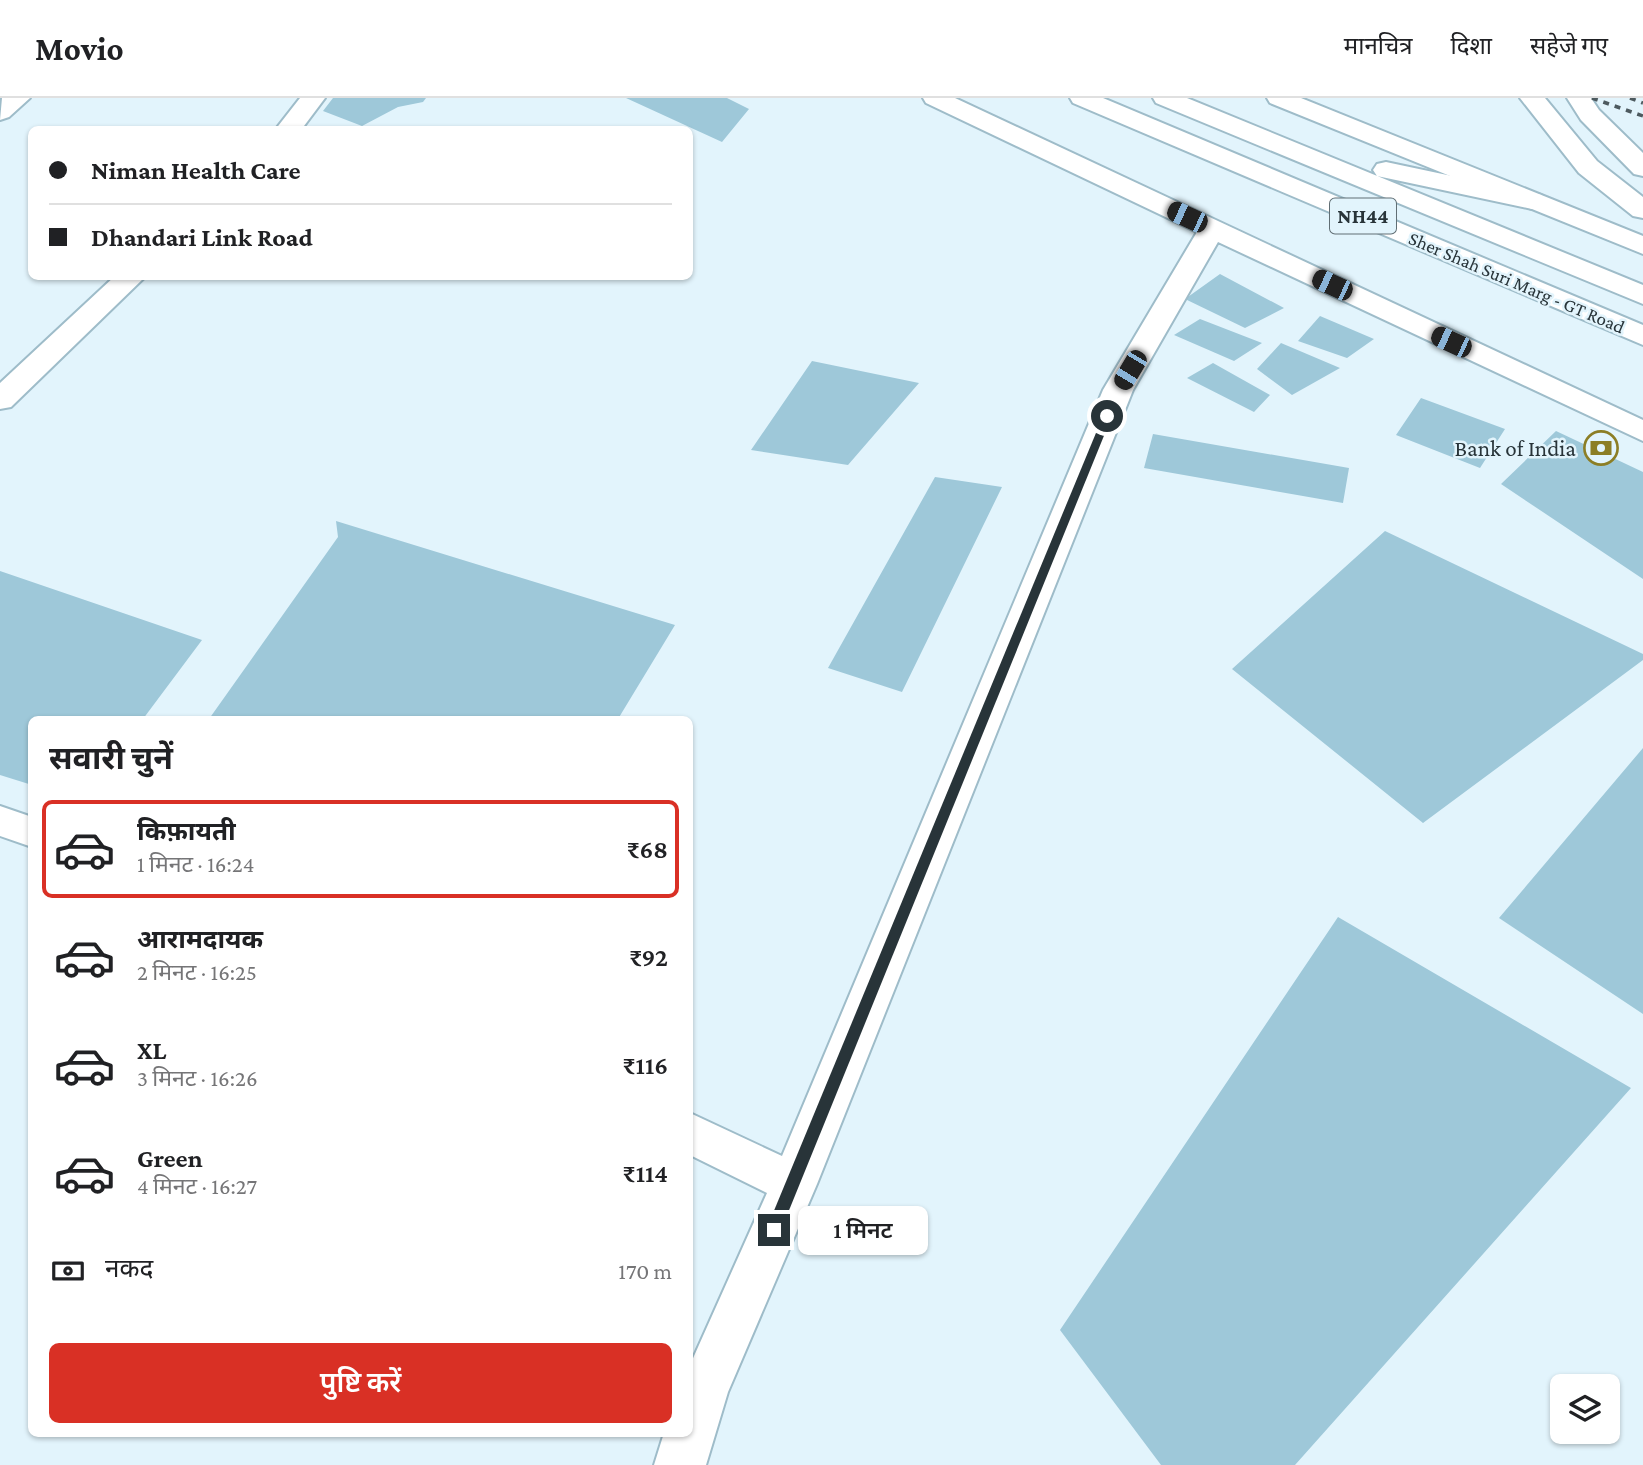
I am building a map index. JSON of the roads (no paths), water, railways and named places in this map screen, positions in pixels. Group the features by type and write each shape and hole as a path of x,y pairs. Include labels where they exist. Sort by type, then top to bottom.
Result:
{"main road":[{"path":"0,112 18,98"},
{"path":"290,126 313,98"},
{"path":"935,98 1643,432"},
{"name":"Sher Shah Suri Marg - GT Road","path":"1082,98 1643,336"},
{"name":"NH44","path":"1165,98 1295,150"},
{"path":"1279,98 1643,246"},
{"path":"1532,98 1588,167 1643,210"},
{"path":"1579,98 1590,115 1643,167"},
{"path":"1295,150 1532,201"},
{"name":"Sher Shah Suri Marg - GT Road","path":"1295,150 1643,295"},
{"path":"693,1424 703,1392 794,1184 1118,390 1212,229"},
{"path":"0,400 128,280"},
{"path":"0,821 28,831"},
{"path":"693,1134 794,1184"},
{"path":"680,1465 689,1437"}],"railway":[{"path":"1592,98 1643,116"},
{"path":"1630,98 1643,103"}],"place":[{"name":"Bank of India","path":"1601,448"}]}
